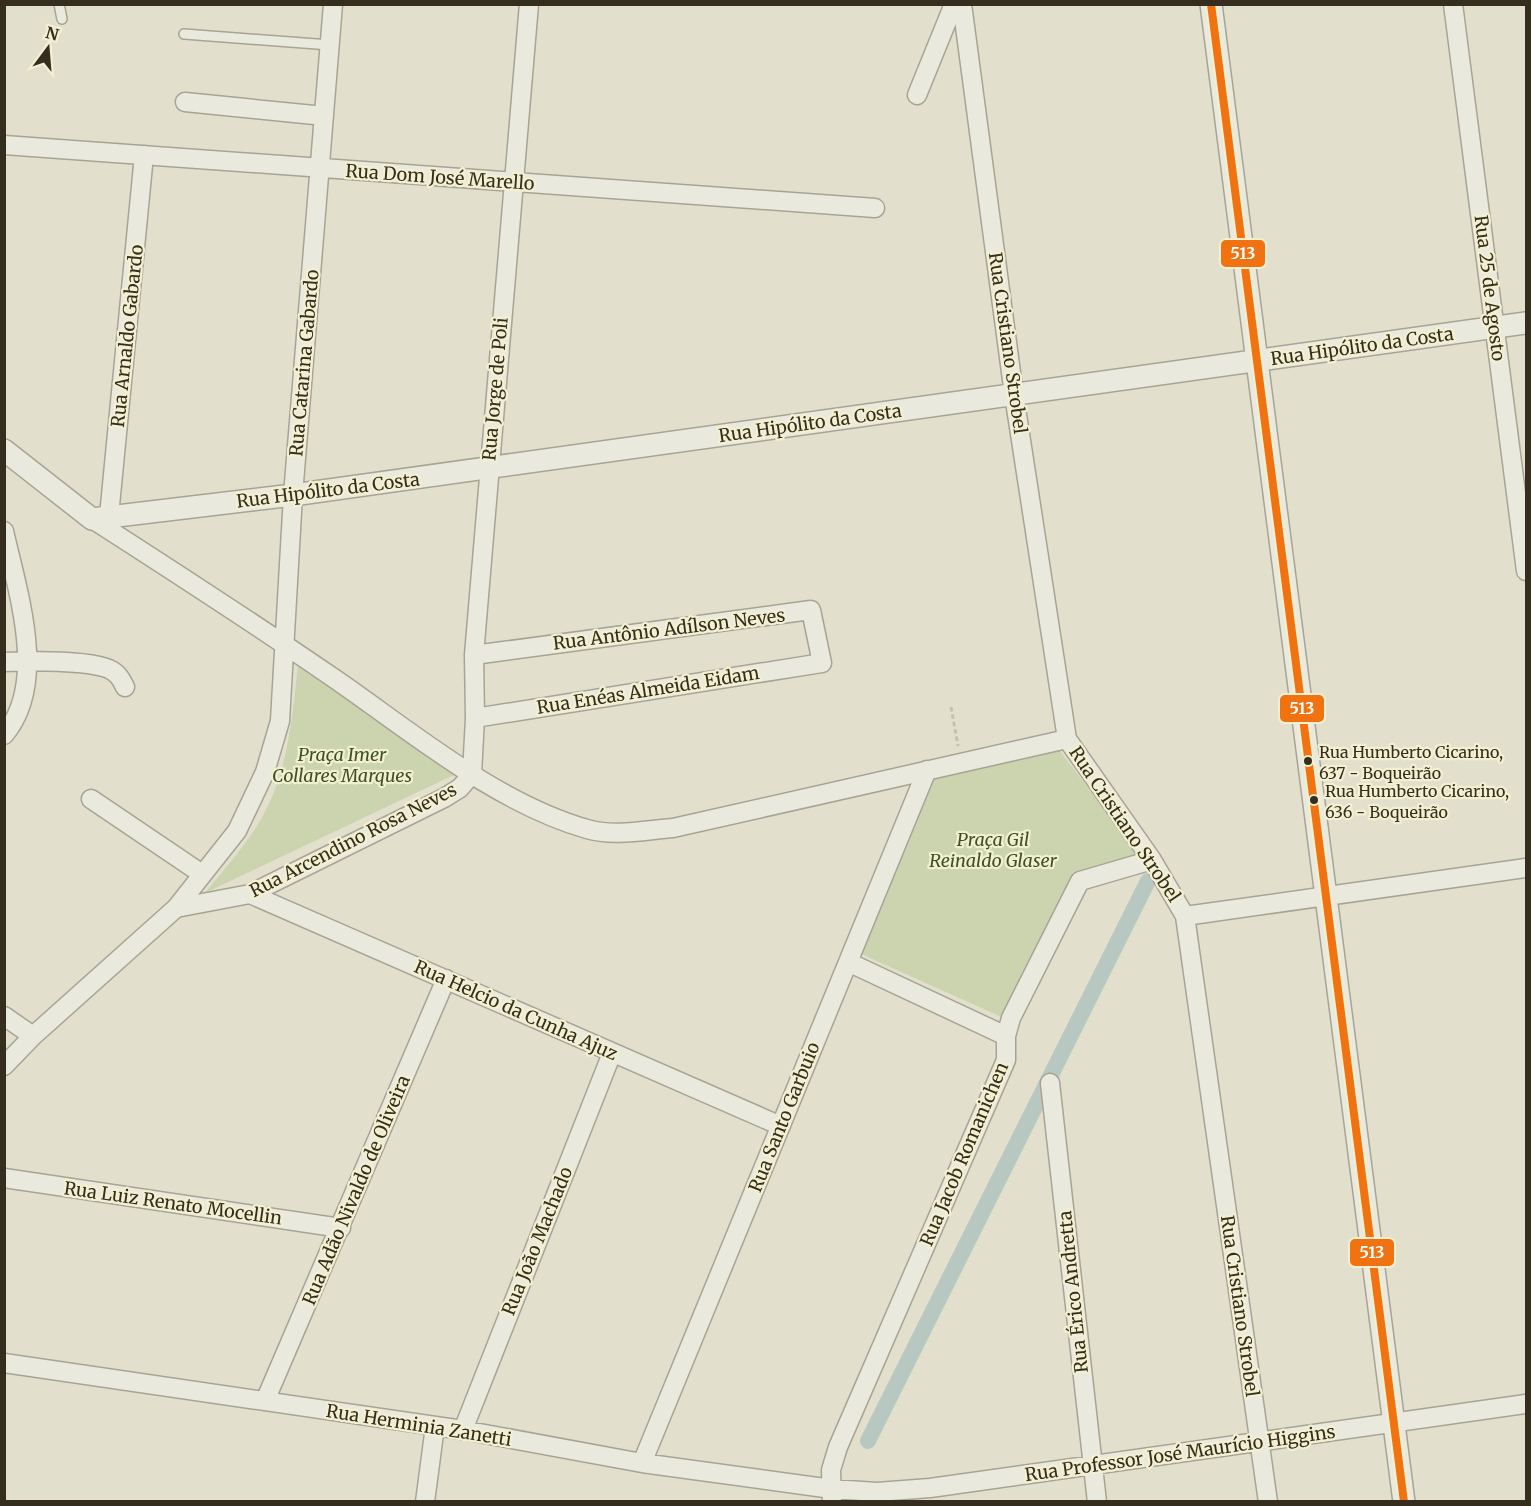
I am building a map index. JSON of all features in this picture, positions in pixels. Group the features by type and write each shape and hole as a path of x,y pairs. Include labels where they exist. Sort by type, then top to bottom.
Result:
{"street":[{"name":"Rua Catarina Gabardo","path":"176,908 237,831 265,772 280,721 293,495 333,4"},
{"name":"Rua Jorge de Poli","path":"472,774 475,718 474,655 512,182 529,4"},
{"path":"917,95 954,4"},
{"name":"Rua Cristiano Strobel","path":"962,4 1014,395 1067,739 1152,860 1185,916 1268,1502"},
{"path":"1211,4 1404,1502"},
{"name":"Rua 25 de Agosto","path":"1453,4 1527,571"},
{"path":"185,102 324,116"},
{"name":"Rua Dom José Marello","path":"4,145 875,208"},
{"name":"Rua Arnaldo Gabardo","path":"101,518 144,155"},
{"name":"Rua Hipólito da Costa","path":"101,518 293,495 1527,323"},
{"path":"4,450 472,774 554,818 590,830 627,832 673,828 1067,739"},
{"path":"4,531 27,642 28,661 23,695 11,727 4,735"},
{"name":"Rua Antônio Adílson Neves","path":"474,655 811,610 822,663"},
{"path":"4,662 28,661 101,667 120,676 125,687"},
{"name":"Rua Enéas Almeida Eidam","path":"475,718 822,663"},
{"name":"Rua Santo Garbuio","path":"642,1462 927,770"},
{"name":"Rua Arcendino Rosa Neves","path":"176,908 250,894 444,798 460,788 472,774"},
{"path":"91,799 202,874"},
{"name":"Rua Jacob Romanichen","path":"832,1495 831,1470 838,1447 1006,1060 1006,1036 1011,1018 1080,881 1152,860"},
{"path":"1185,916 1527,868"},
{"name":"Rua Helcio da Cunha Ajuz","path":"250,894 781,1126"},
{"path":"4,1066 33,1036 176,908"},
{"path":"848,962 1006,1036"},
{"name":"Rua Adão Nivaldo de Oliveira","path":"265,1401 446,979"},
{"path":"4,1016 33,1036"},
{"name":"Rua João Machado","path":"463,1430 612,1053"},
{"name":"Rua Érico Andretta","path":"1050,1083 1097,1502"},
{"name":"Rua Luiz Renato Mocellin","path":"4,1178 341,1228"},
{"name":"Rua Herminia Zanetti","path":"4,1363 463,1430 832,1495"},
{"name":"Rua Professor José Maurício Higgins","path":"832,1495 877,1492 931,1495 1092,1465 1527,1404"},
{"path":"425,1502 435,1426"}],"lane":[{"path":"59,4 62,19"},
{"path":"184,34 330,45"}],"path":[{"path":"951,707 961,763"}],"green space":[{"name":"Praça Imer Collares Marques","path":"298,665 458,773 205,893 253,832 274,793 290,730"},
{"name":"Praça Gil Reinaldo Glaser","path":"1057,747 1138,854 1073,872 1006,1019 859,953 933,779"}],"waterway":[{"path":"868,1441 1148,881"}],"transit line":[{"name":"513","path":"1211,4 1404,1502"}],"place":[{"name":"Rua Humberto Cicarino, 637 - Boqueirão","path":"1308,761"},
{"name":"Rua Humberto Cicarino, 636 - Boqueirão","path":"1314,800"}]}
